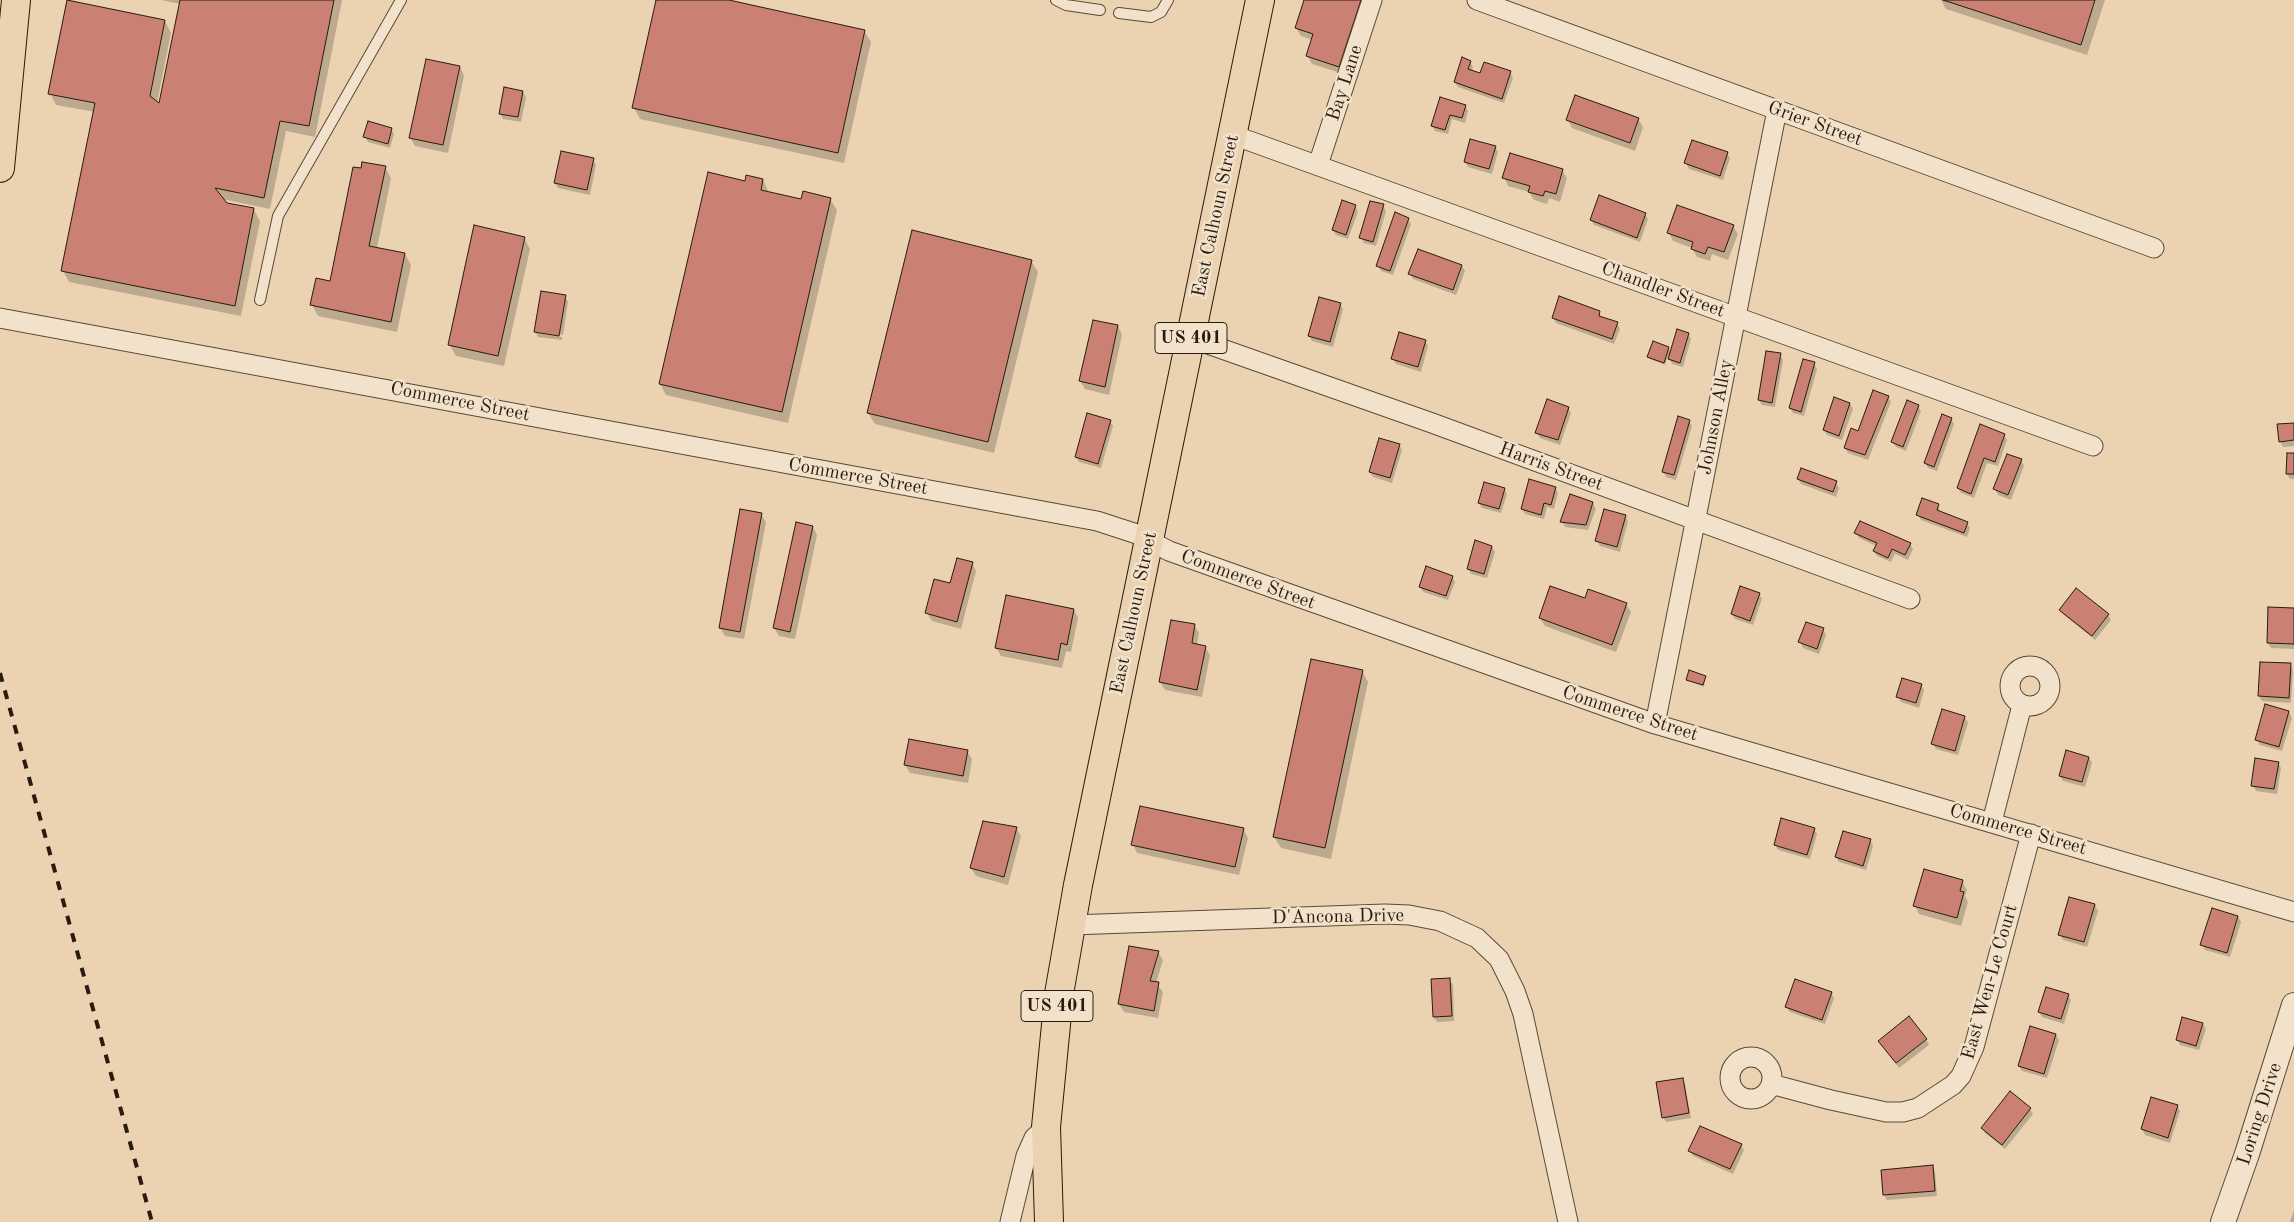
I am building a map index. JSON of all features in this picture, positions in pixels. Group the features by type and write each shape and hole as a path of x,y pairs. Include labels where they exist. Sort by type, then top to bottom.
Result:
{"main road":[{"path":"0,168 16,0"},
{"name":"East Calhoun Street","path":"1046,1127 1059,994 1071,925 1260,0"},
{"name":"US 401","path":"1046,1127 1049,1222"}],"street":[{"name":"Bay Lane","path":"1318,166 1372,0"},
{"name":"Grier Street","path":"1477,0 2154,248"},
{"name":"Johnson Alley","path":"1655,724 1777,110"},
{"name":"Chandler Street","path":"1233,135 2094,446"},
{"name":"Commerce Street","path":"0,318 1097,520 1149,540 1169,551 1655,724 2294,912"},
{"name":"Harris Street","path":"1191,338 1910,599"},
{"path":"1992,822 2022,705"},
{"name":"East Wen-Le Court","path":"1771,1084 1886,1112 1903,1112 1918,1108 1953,1085 1968,1063 1974,1047 2031,834"},
{"name":"D'Ancona Drive","path":"1071,925 1385,914 1409,915 1440,921 1478,938 1499,959 1515,991 1523,1014 1568,1222"},
{"name":"Loring Drive","path":"2223,1222 2247,1154 2294,1005"},
{"path":"1010,1222 1026,1156 1034,1138 1046,1127"}],"lane":[{"path":"260,300 278,216 400,0"},
{"path":"1056,0 1066,5 1100,10"},
{"path":"1119,13 1151,17 1161,12 1168,0"}],"building":[{"path":"67,0 165,20 150,96 159,103 180,0 334,0 309,126 280,121 264,198 215,188 227,203 254,208 235,306 61,271 95,103 48,94"},
{"path":"656,0 729,0 865,30 838,153 632,108"},
{"path":"1304,0 1361,0 1339,67 1306,56 1313,34 1295,28"},
{"path":"1943,0 2095,0 2081,45"},
{"path":"1462,57 1471,61 1468,69 1480,73 1484,62 1511,71 1502,99 1454,82"},
{"path":"426,59 460,66 443,145 409,138"},
{"path":"504,87 523,91 518,117 499,114"},
{"path":"1575,95 1639,118 1630,143 1566,120"},
{"path":"1440,97 1466,105 1462,118 1450,115 1445,130 1431,126"},
{"path":"368,121 392,128 388,144 363,137"},
{"path":"1470,139 1496,146 1489,169 1464,162"},
{"path":"1692,140 1728,152 1720,176 1684,163"},
{"path":"561,151 594,158 587,190 554,183"},
{"path":"1510,153 1563,169 1556,194 1545,191 1543,196 1528,192 1530,186 1502,178"},
{"path":"362,162 386,166 369,246 405,253 391,322 310,305 316,278 330,281 353,167 361,168"},
{"path":"708,172 745,181 746,175 763,179 761,190 801,199 803,191 831,198 782,412 659,384"},
{"path":"1599,195 1646,213 1637,238 1590,220"},
{"path":"1342,200 1356,205 1346,235 1332,230"},
{"path":"1370,201 1384,204 1373,242 1359,238"},
{"path":"1677,205 1734,225 1724,252 1708,247 1705,254 1691,249 1693,242 1667,233"},
{"path":"1395,212 1409,218 1390,271 1376,266"},
{"path":"474,225 525,237 498,356 448,345"},
{"path":"912,230 1032,260 988,442 867,413"},
{"path":"1418,249 1462,265 1453,290 1408,274"},
{"path":"541,291 566,295 559,336 534,332"},
{"path":"1559,296 1600,311 1599,316 1618,322 1612,339 1552,318"},
{"path":"1319,297 1341,303 1330,342 1308,336"},
{"path":"1093,320 1118,325 1105,387 1079,381"},
{"path":"1677,329 1689,333 1680,363 1668,359"},
{"path":"1399,332 1426,340 1418,367 1391,359"},
{"path":"1653,341 1669,347 1664,363 1647,357"},
{"path":"1766,351 1781,353 1772,403 1758,400"},
{"path":"1803,359 1815,362 1801,412 1789,408"},
{"path":"1873,390 1889,396 1865,455 1844,448 1851,428 1858,431"},
{"path":"1834,397 1850,403 1839,436 1823,430"},
{"path":"1547,399 1569,407 1558,440 1535,433"},
{"path":"1907,400 1919,405 1903,447 1891,442"},
{"path":"1087,413 1111,420 1098,464 1075,457"},
{"path":"1942,414 1952,418 1934,467 1924,463"},
{"path":"1678,416 1690,420 1674,475 1662,472"},
{"path":"2294,423 2294,440 2279,442 2277,424"},
{"path":"1980,424 2005,434 1995,462 1984,458 1971,494 1957,488"},
{"path":"1379,438 1400,444 1390,478 1369,472"},
{"path":"2287,453 2294,453 2294,474 2286,474"},
{"path":"2007,454 2022,459 2008,495 1993,489"},
{"path":"1801,468 1837,481 1833,492 1797,479"},
{"path":"1529,479 1556,487 1551,505 1544,503 1541,515 1521,509"},
{"path":"1484,482 1505,488 1499,509 1478,503"},
{"path":"1570,494 1593,502 1586,525 1560,522"},
{"path":"1922,498 1939,504 1937,510 1968,522 1964,533 1916,515"},
{"path":"740,509 762,513 740,632 719,628"},
{"path":"1604,509 1626,515 1617,547 1595,541"},
{"path":"1860,521 1911,543 1905,555 1892,549 1888,558 1873,551 1877,543 1854,533"},
{"path":"796,522 813,526 790,632 773,628"},
{"path":"1475,540 1492,546 1484,574 1467,569"},
{"path":"957,558 973,562 957,622 925,613 934,579 950,583"},
{"path":"1426,566 1453,576 1446,596 1419,587"},
{"path":"1550,586 1585,598 1588,589 1627,603 1612,645 1539,618"},
{"path":"1740,586 1760,593 1750,621 1731,614"},
{"path":"2076,588 2109,614 2092,636 2059,610"},
{"path":"1006,595 1074,609 1067,645 1061,643 1058,660 995,648"},
{"path":"2268,607 2294,608 2294,644 2267,643"},
{"path":"1171,620 1195,624 1192,643 1206,646 1197,690 1159,682"},
{"path":"1806,622 1824,628 1817,649 1798,642"},
{"path":"1311,659 1363,670 1325,848 1273,837"},
{"path":"2260,662 2291,663 2289,698 2258,696"},
{"path":"1689,670 1706,676 1703,685 1686,680"},
{"path":"1902,678 1922,684 1916,703 1896,697"},
{"path":"2265,704 2289,711 2279,747 2255,740"},
{"path":"1942,709 1965,716 1955,751 1931,744"},
{"path":"909,739 968,750 963,776 904,765"},
{"path":"2066,750 2089,757 2082,782 2059,776"},
{"path":"2255,758 2279,762 2274,789 2251,786"},
{"path":"1140,806 1244,828 1235,867 1131,845"},
{"path":"1781,818 1815,828 1807,855 1774,845"},
{"path":"983,821 1017,827 1004,877 970,868"},
{"path":"1843,831 1871,839 1863,866 1835,857"},
{"path":"1924,869 1963,880 1960,891 1964,892 1957,918 1913,906"},
{"path":"2069,897 2095,904 2084,942 2058,935"},
{"path":"2212,908 2238,916 2227,953 2200,945"},
{"path":"1129,946 1159,951 1150,981 1159,982 1154,1011 1118,1004"},
{"path":"1450,978 1452,1016 1433,1017 1431,979"},
{"path":"1795,979 1832,992 1822,1020 1785,1007"},
{"path":"2046,987 2069,994 2061,1019 2038,1012"},
{"path":"1909,1016 1927,1039 1896,1063 1878,1041"},
{"path":"2182,1017 2203,1023 2196,1046 2176,1040"},
{"path":"2030,1026 2056,1034 2044,1074 2018,1066"},
{"path":"1683,1078 1689,1113 1662,1118 1656,1082"},
{"path":"2010,1091 2031,1108 2002,1145 1981,1128"},
{"path":"2151,1097 2178,1105 2168,1138 2141,1129"},
{"path":"1700,1126 1742,1144 1730,1169 1688,1151"},
{"path":"1933,1165 1935,1191 1883,1195 1881,1170"}],"railway":[{"path":"0,673 152,1222"}]}
